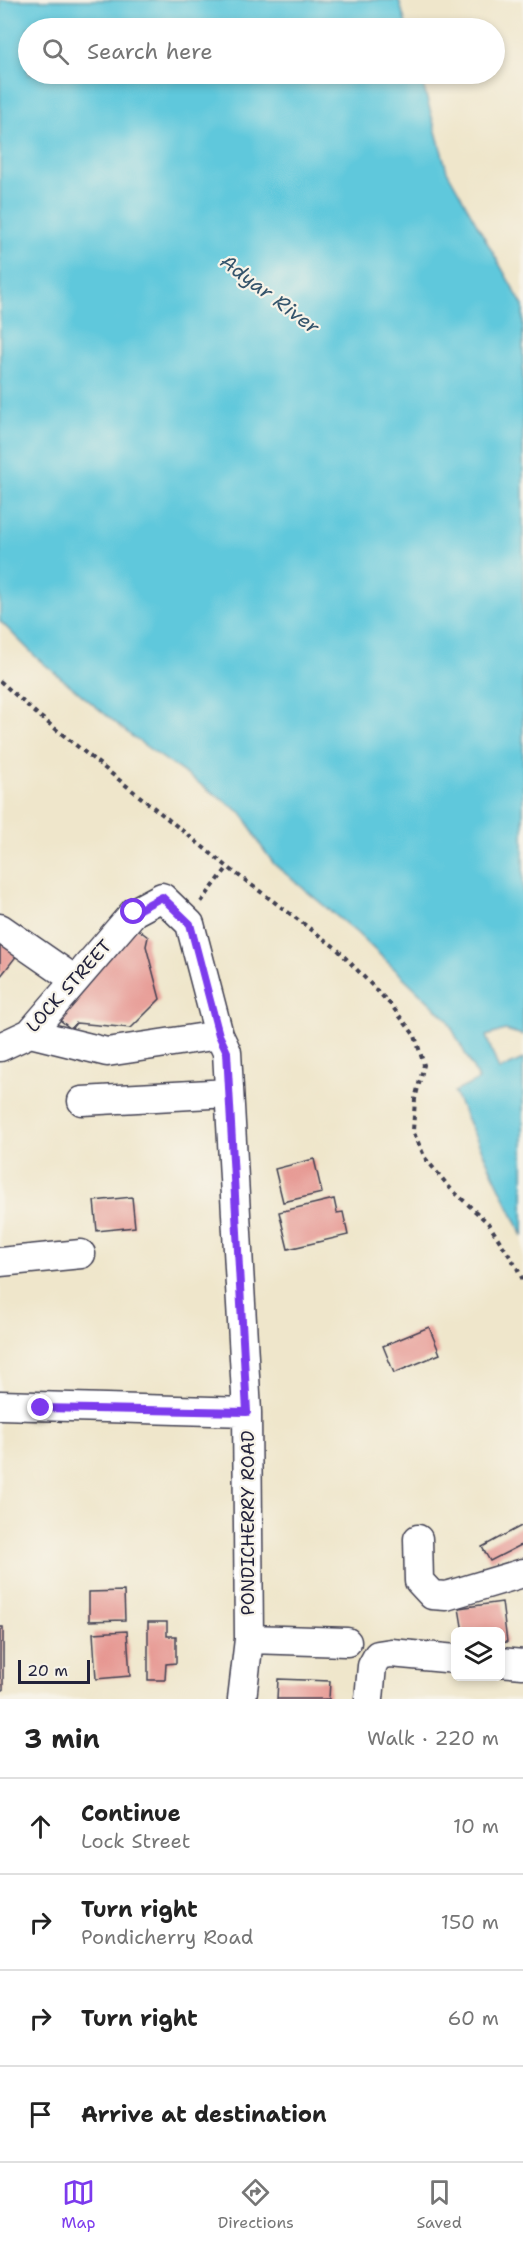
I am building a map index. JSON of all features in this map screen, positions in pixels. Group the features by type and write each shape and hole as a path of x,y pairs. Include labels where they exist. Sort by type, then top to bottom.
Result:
{"street":[{"name":"PONDICHERRY ROAD","path":"162,897 190,924 219,1035 227,1052 247,1412 248,1602 255,1639 242,1699"},
{"name":"LOCK STREET","path":"0,1047 30,1033 134,912 162,897"},
{"path":"0,928 75,980"},
{"path":"30,1033 107,1052 219,1035"},
{"path":"82,1101 229,1093"},
{"path":"0,1262 81,1254"},
{"path":"0,1405 41,1408 247,1412"},
{"path":"418,1539 419,1581 432,1595 446,1596 523,1574"},
{"path":"255,1639 347,1642"},
{"path":"369,1699 372,1666 378,1655 391,1653 451,1659"},
{"path":"505,1662 523,1664"}],"path":[{"path":"0,681 37,714 228,867 336,948 391,1005 415,1036 424,1065 415,1100 413,1131 424,1158 450,1188 488,1223 523,1280"},
{"path":"187,920 228,867"}],"water":[{"name":"Adyar River","path":"0,0 399,0 404,18 18,18 18,84 423,84 447,171 523,306 523,1035 505,1030 486,1036 499,1070 523,1059 523,1236 454,1092 479,1080 447,1019 357,933 274,864 243,814 134,738 37,658 0,621"}],"building":[{"path":"131,924 148,937 146,946 160,999 131,1028 76,1023 71,1029 50,1012"},
{"path":"0,941 18,954 0,977"},
{"path":"314,1159 322,1193 283,1202 275,1169"},
{"path":"132,1197 135,1227 97,1231 94,1201"},
{"path":"334,1199 337,1213 343,1212 348,1235 288,1249 279,1212"},
{"path":"429,1327 440,1354 394,1373 383,1346"},
{"path":"523,1525 523,1544 490,1561 482,1547"},
{"path":"124,1591 125,1620 89,1621 89,1592"},
{"path":"502,1602 507,1642 505,1642 505,1627 462,1627 459,1608"},
{"path":"148,1622 167,1622 167,1636 176,1636 176,1663 166,1664 165,1680 148,1680"},
{"path":"0,1627 3,1627 3,1690 0,1690"},
{"path":"127,1631 130,1676 96,1679 93,1633"},
{"path":"278,1679 330,1681 329,1699 277,1699"}],"route":[{"path":"41,1408 247,1412 227,1052 219,1035 190,924 162,897 134,912"}]}
